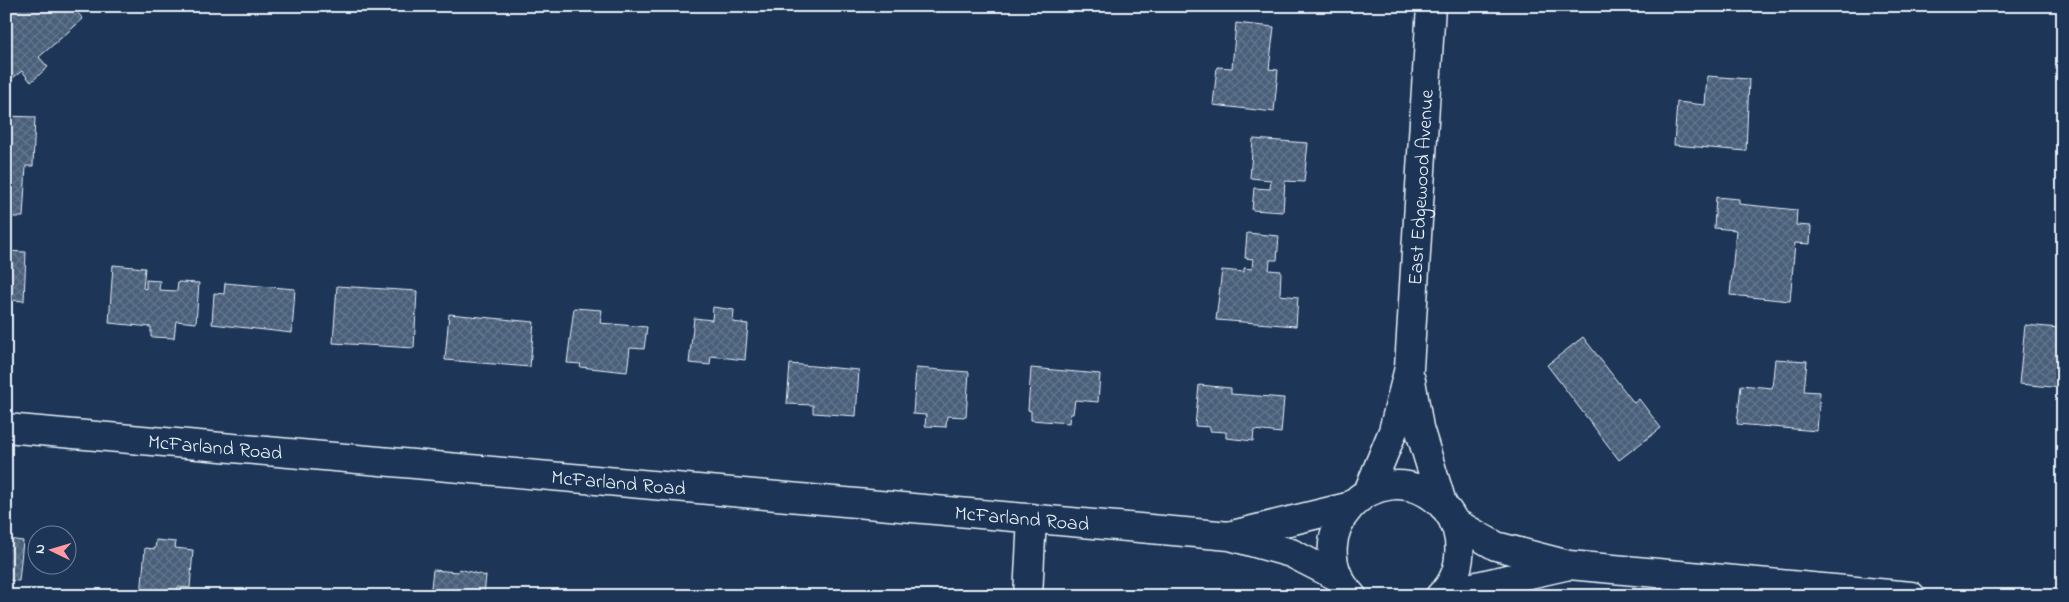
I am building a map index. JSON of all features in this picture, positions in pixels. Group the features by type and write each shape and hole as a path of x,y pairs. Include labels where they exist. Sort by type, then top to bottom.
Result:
{"street":[{"name":"East Edgewood Avenue","path":"1348,591 1333,563 1334,534 1339,520 1358,500 1393,431 1409,368 1431,6"},
{"name":"East Edgewood Avenue","path":"1409,368 1419,428 1460,552 1452,582 1441,595"},
{"name":"McFarland Road","path":"6,428 1230,536 1291,553 1348,591"},
{"path":"1358,500 1381,487 1408,486 1421,490 1449,514 1496,546 1569,565 1911,596"},
{"name":"McFarland Road","path":"1230,536 1358,500"},
{"path":"1028,596 1032,518"},
{"path":"1441,595 1569,565"}],"building":[{"path":"15,6 72,6 83,19 39,57 48,67 31,82 22,71 6,83 6,14"},
{"path":"1236,23 1274,27 1269,69 1278,70 1274,112 1213,105 1217,67 1232,68"},
{"path":"1707,76 1749,79 1746,151 1674,145 1677,102 1705,105"},
{"path":"6,116 35,117 33,166 26,166 23,217 6,217"},
{"path":"1253,139 1308,143 1304,182 1285,181 1283,212 1252,210 1254,188 1270,189 1271,180 1250,178"},
{"path":"1716,197 1739,199 1739,204 1797,210 1796,225 1811,226 1810,244 1795,243 1790,301 1730,295 1736,230 1714,228"},
{"path":"1247,233 1279,236 1277,260 1270,260 1269,270 1281,271 1280,295 1298,297 1296,326 1216,320 1222,270 1244,272 1244,268 1252,269 1253,259 1245,258"},
{"path":"6,251 26,252 24,301 11,300 10,337 6,337"},
{"path":"113,265 145,268 143,288 146,289 146,280 160,281 159,290 177,291 178,282 199,283 196,323 176,321 174,338 151,337 151,327 109,323"},
{"path":"225,283 295,289 292,333 212,324 214,293 224,294"},
{"path":"337,286 417,291 414,348 333,343"},
{"path":"713,307 734,310 733,322 748,324 745,360 711,356 710,365 689,363 694,318 712,320"},
{"path":"574,308 602,310 600,323 647,327 644,349 630,348 627,372 580,367 581,364 567,363"},
{"path":"449,314 534,322 530,367 445,360"},
{"path":"2025,325 2059,328 2059,325 2063,325 2063,388 2019,384"},
{"path":"1583,337 1634,403 1639,399 1661,428 1619,460 1547,365"},
{"path":"1775,359 1807,361 1804,391 1820,392 1817,431 1737,424 1741,385 1772,388"},
{"path":"790,364 859,370 856,416 813,413 813,405 787,404"},
{"path":"916,368 969,372 966,417 947,416 946,427 925,426 926,415 913,414"},
{"path":"1031,368 1100,374 1098,402 1075,400 1073,414 1070,414 1069,423 1031,420 1031,411 1028,410"},
{"path":"1199,385 1231,388 1231,394 1284,398 1281,433 1254,430 1253,441 1226,438 1226,432 1210,431 1210,427 1195,426"},
{"path":"6,529 8,530 8,539 23,541 19,581 6,580"},
{"path":"156,540 176,542 175,548 193,550 190,588 178,587 177,596 141,596 145,548 155,549"},
{"path":"459,569 486,576 484,595 430,596 433,570 458,572"}]}
